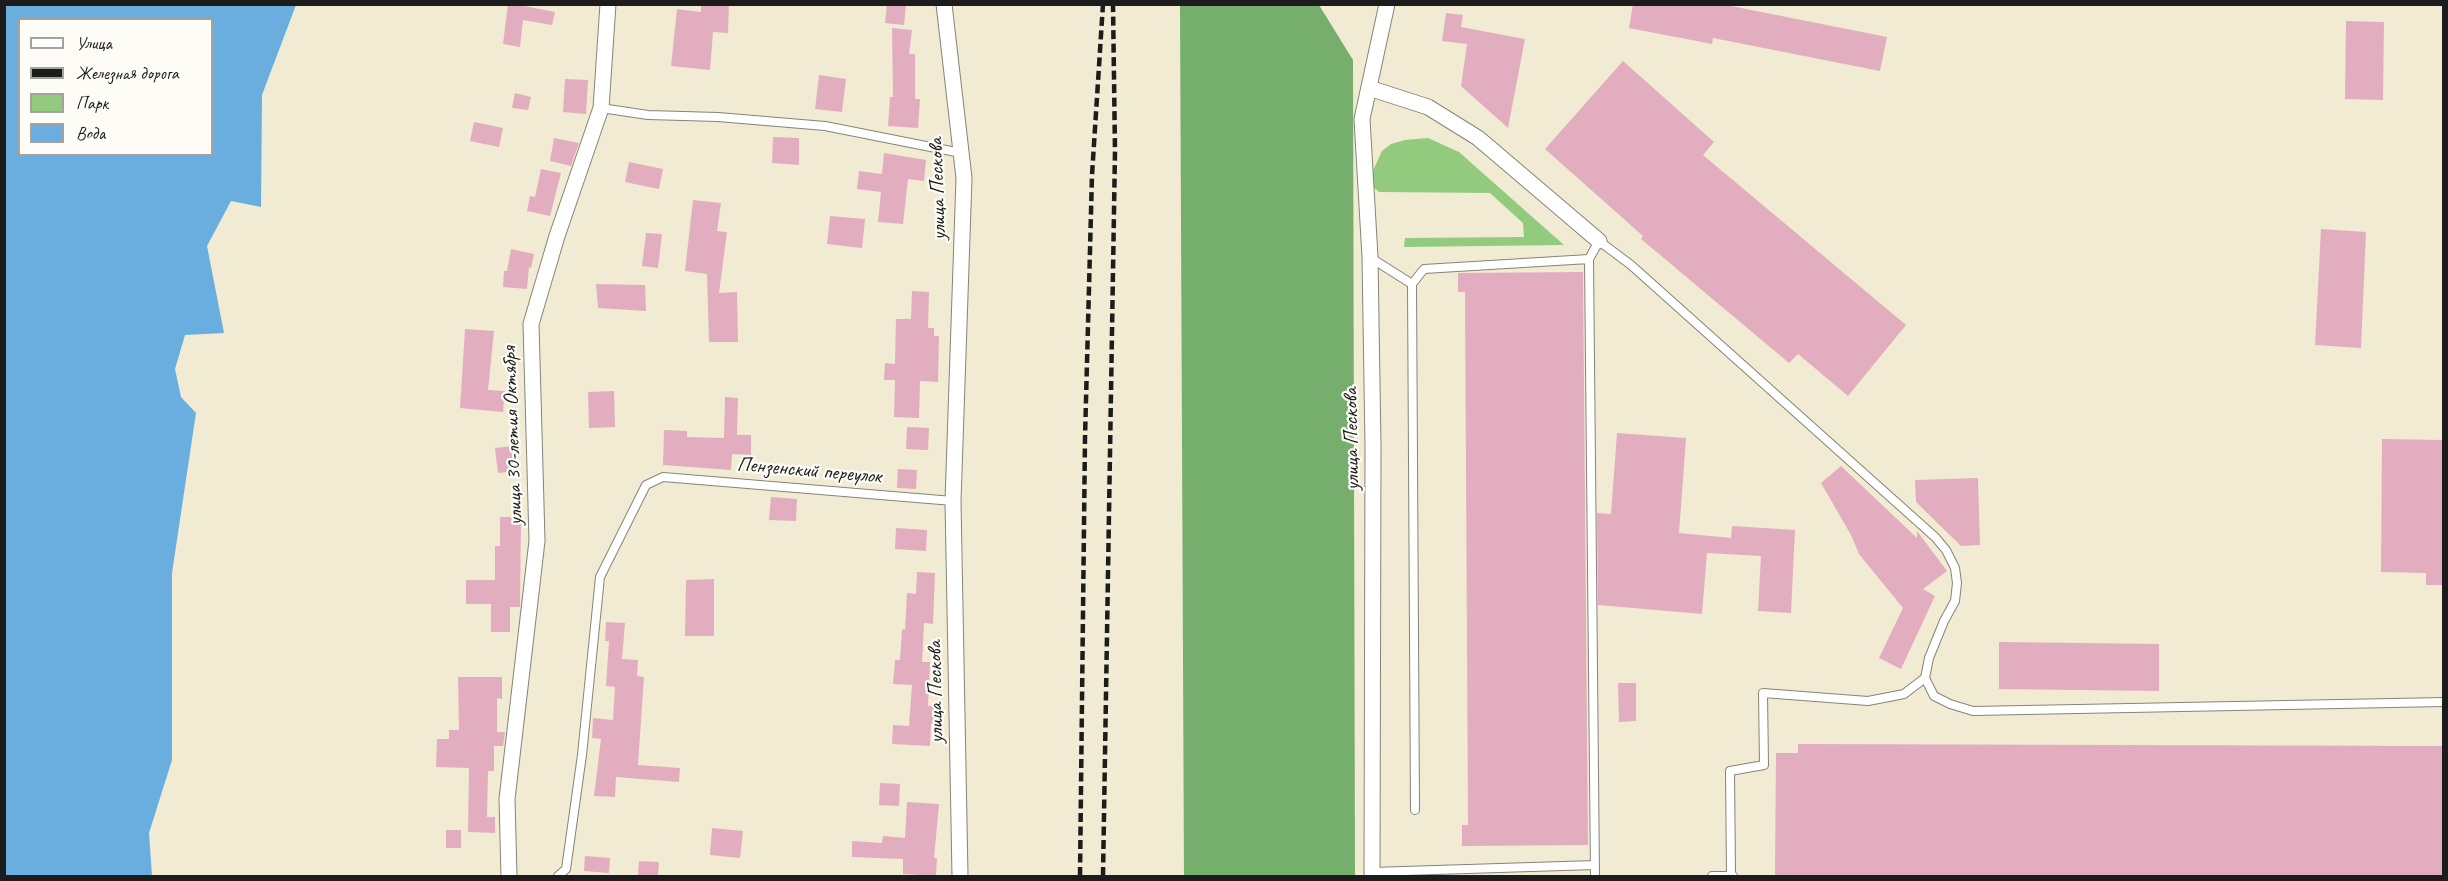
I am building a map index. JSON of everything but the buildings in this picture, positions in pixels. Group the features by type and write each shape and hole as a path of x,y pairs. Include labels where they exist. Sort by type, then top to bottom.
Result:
{"street":[{"name":"улица 30-летия Октября","path":"509,876 507,800 537,541 531,324 557,236 601,108 608,4"},
{"name":"улица Пескова","path":"945,4 963,178 953,501 960,876"},
{"name":"улица Пескова","path":"1372,874 1373,447 1370,257 1362,119 1387,4"},
{"path":"1369,88 1428,107 1478,138 1599,241"}],"lane":[{"path":"601,108 648,116 718,117 825,126 961,153"},
{"path":"1595,876 1588,258 1599,241 1631,265 1935,537 1946,550 1955,568 1957,584 1955,602 1944,621 1929,658 1925,678 1934,696 1973,711 2444,702"},
{"path":"1370,257 1412,284"},
{"path":"1415,810 1412,284 1424,269 1588,258"},
{"name":"Пензенский переулок","path":"558,876 567,869 582,755 600,577 646,485 663,477 953,501"},
{"path":"1712,876 1733,875 1730,771 1764,765 1762,693 1868,700 1904,694 1925,678"},
{"path":"1372,874 1595,865"}],"green space":[{"path":"1180,5 1319,5 1353,60 1355,876 1184,876"},
{"path":"1428,138 1459,152 1564,245 1404,247 1405,238 1524,237 1523,223 1490,193 1379,192 1372,186 1371,175 1382,151 1391,144 1405,140"}],"water":[{"path":"5,4 296,5 262,95 261,207 231,201 207,246 224,333 185,335 175,369 181,397 196,413 172,573 172,760 149,833 152,876 5,876"}],"railway":[{"path":"1080,876 1085,438 1092,175 1103,4"},
{"path":"1103,876 1115,151 1113,4"}]}
